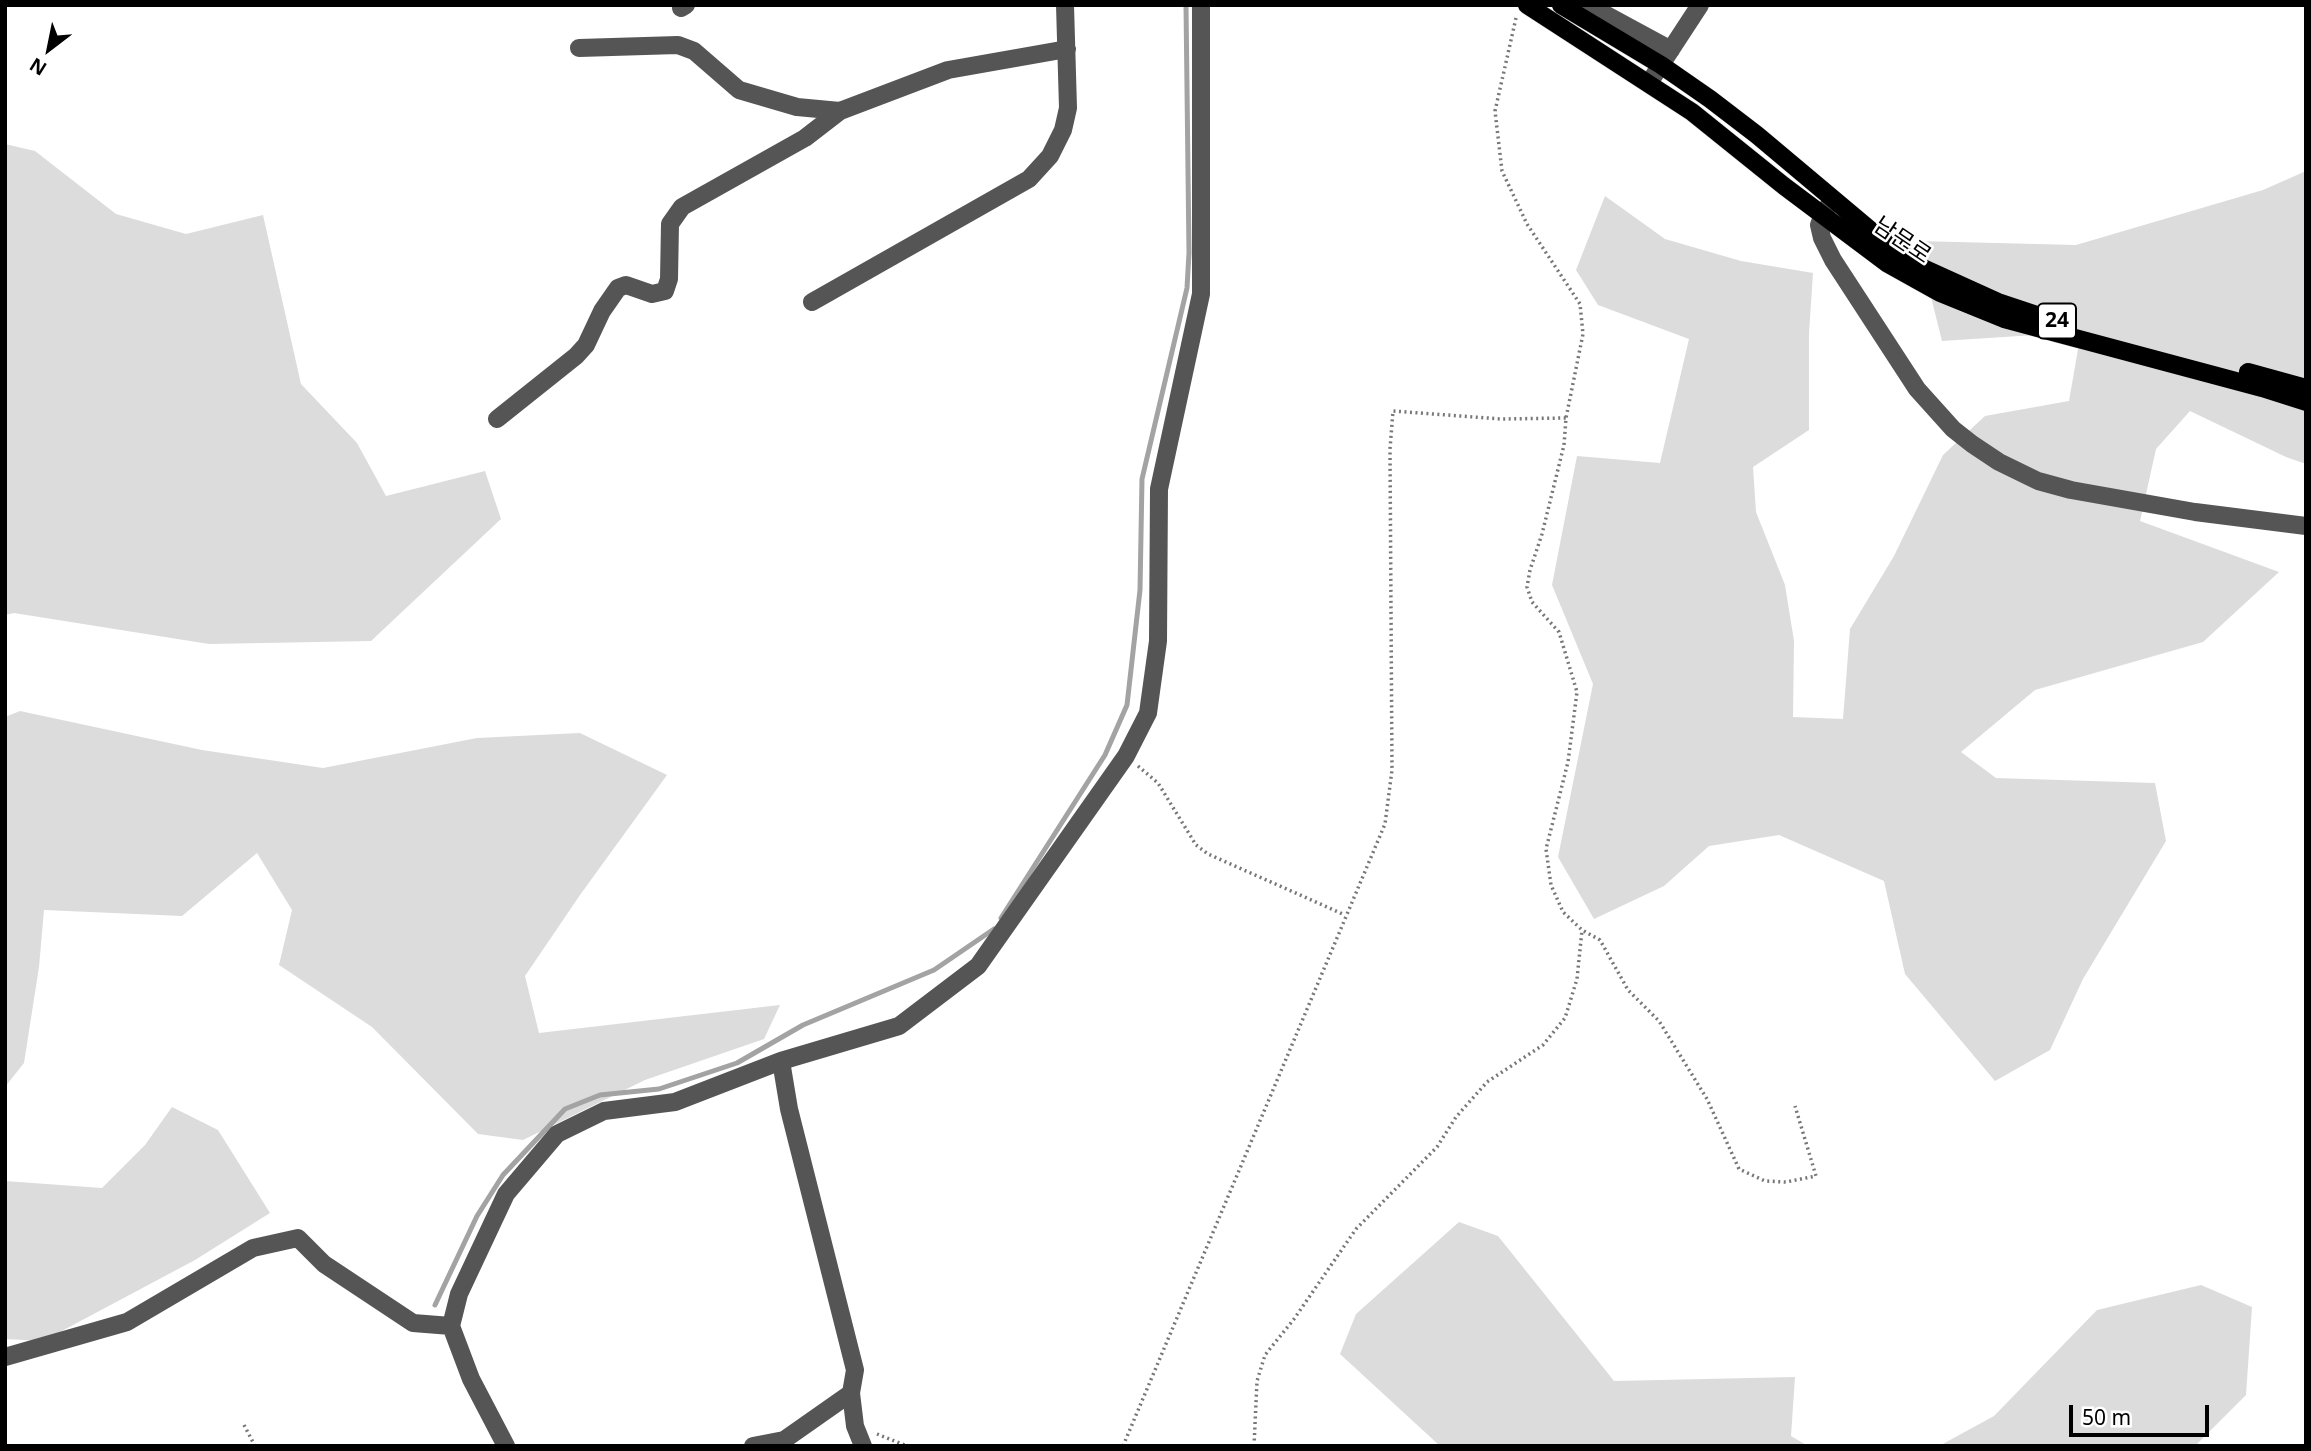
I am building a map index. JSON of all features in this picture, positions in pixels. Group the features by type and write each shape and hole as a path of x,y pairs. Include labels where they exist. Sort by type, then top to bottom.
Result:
{"main road":[{"name":"남문로","path":"1527,5 1649,83 1828,207 1944,280 2038,316 2306,388"},
{"name":"남문로","path":"1561,5 1666,57 1758,135 1828,207 1910,278 1980,311 2306,402"}],"street":[{"path":"812,302 1029,179 1050,156 1063,130 1068,108 1066,5"},
{"path":"506,1446 471,1379 451,1326 459,1294 506,1194 557,1134 604,1111 675,1102 781,1061 899,1026 978,966 1126,756 1148,713 1158,641 1159,489 1201,294 1201,5"},
{"path":"1588,5 1666,57"},
{"path":"1649,83 1700,5"},
{"path":"579,48 678,45 694,51 739,90 797,107 839,111"},
{"path":"497,419 576,356 586,345 602,311 618,288 626,285 652,294 665,291 669,279 670,224 681,207 805,138 839,111 948,70 1067,49"},
{"path":"1828,207 1819,225 1822,239 1917,389 1953,429 1999,462 2038,481 2071,491 2195,512 2306,526"},
{"path":"781,1061 789,1109 855,1370 851,1393 855,1426 863,1446"},
{"path":"5,1357 127,1322 253,1248 298,1238 324,1265 413,1323 451,1326"},
{"path":"753,1446 784,1440 851,1393"}],"path":[{"path":"1519,5 1495,111 1502,171 1527,224 1580,304 1583,334 1566,418 1564,445 1527,587 1532,602 1559,632 1577,692 1568,762 1546,849 1551,885 1563,912 1582,930 1601,940 1628,990 1659,1021 1707,1098 1739,1169 1765,1181 1786,1182 1816,1176 1795,1106"},
{"path":"1123,1446 1385,824 1392,770 1392,411 1502,419 1566,418"},
{"path":"1126,756 1158,783 1196,845 1208,854 1345,915"},
{"path":"1254,1446 1257,1381 1265,1355 1294,1319 1356,1229 1437,1147 1456,1117 1487,1082 1543,1045 1565,1018 1577,979 1582,930"},
{"path":"244,1425 255,1446"},
{"path":"855,1426 907,1446"}],"shaded area":[{"path":"5,144 35,151 116,214 186,234 263,215 301,384 357,443 386,496 485,471 501,519 371,641 209,644 14,613 5,615"},
{"path":"2306,171 2306,464 2190,411 2156,449 2140,521 2279,572 2203,642 2035,690 1961,752 1996,778 2155,783 2166,841 2083,979 2050,1050 1995,1081 1905,974 1884,881 1779,835 1709,846 1664,886 1594,919 1558,857 1593,684 1552,585 1577,456 1660,463 1689,339 1598,305 1576,270 1605,196 1665,239 1741,261 1813,273 1809,333 1809,430 1753,467 1756,512 1785,585 1794,641 1793,717 1843,719 1850,629 1894,556 1943,455 1985,416 2069,401 2081,332 1942,341 1917,241 2076,245 2263,190"},
{"path":"20,711 202,750 323,768 477,738 580,733 667,775 525,976 539,1033 780,1005 764,1039 645,1080 523,1140 478,1134 372,1027 279,965 292,910 257,853 182,916 44,910 39,967 24,1063 5,1087 5,717"},
{"path":"172,1107 218,1130 270,1213 195,1260 43,1341 5,1339 5,1181 102,1188 145,1145"},
{"path":"1459,1222 1498,1236 1614,1381 1795,1377 1791,1436 1808,1446 1440,1446 1340,1354 1356,1314"},
{"path":"2201,1285 2252,1307 2246,1395 2195,1446 1939,1446 1994,1416 2097,1310"}],"waterway":[{"path":"1001,918 1105,755 1127,705 1140,590 1142,479 1187,288 1189,253 1186,5"},
{"path":"435,1305 477,1216 503,1175 565,1109 600,1095 659,1089 737,1063 803,1025 934,970 994,929"}]}
